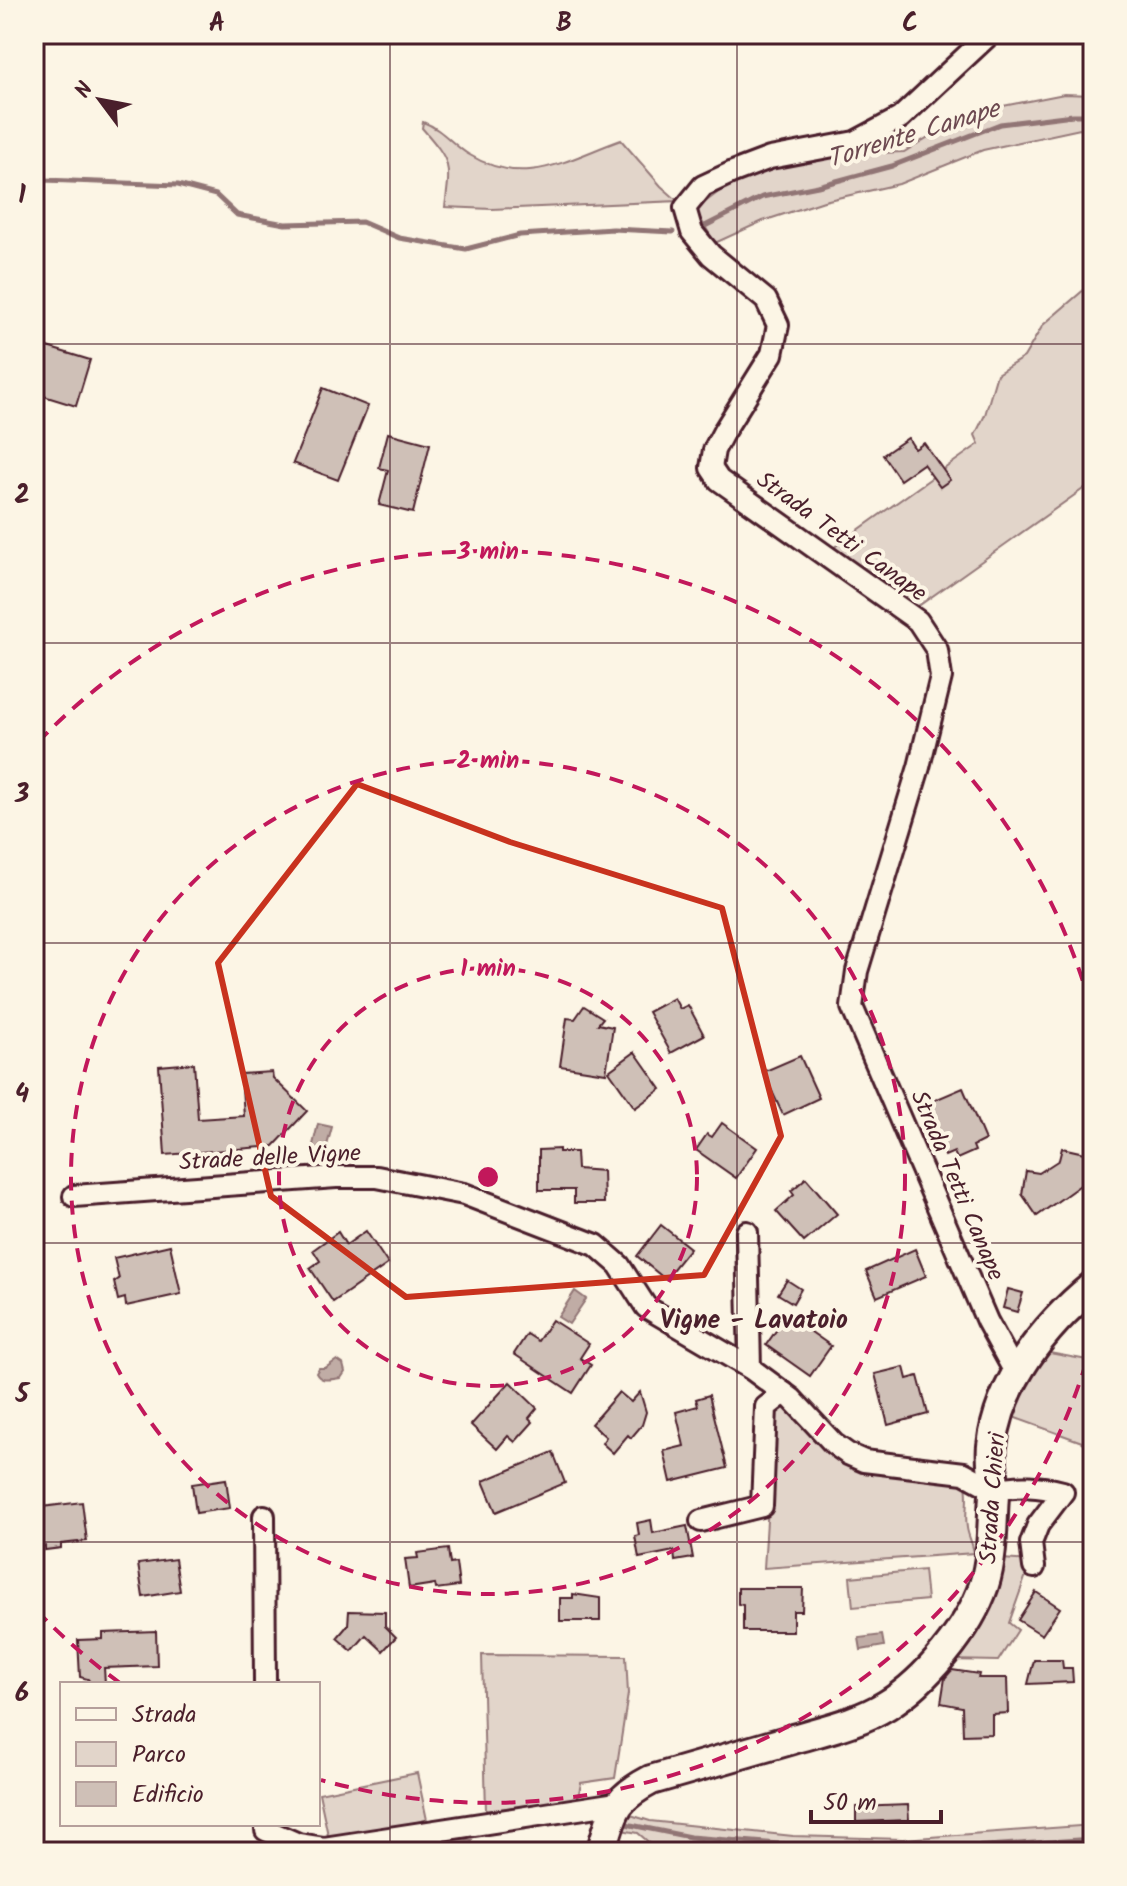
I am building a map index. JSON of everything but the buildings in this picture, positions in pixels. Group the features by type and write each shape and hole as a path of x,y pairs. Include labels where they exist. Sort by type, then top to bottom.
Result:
{"main road":[{"name":"Strada Chieri","path":"617,1803 630,1791 651,1780 866,1717 912,1688 954,1640 984,1585 995,1490 992,1448 999,1419 1017,1376 1046,1332 1071,1304 1093,1286"},
{"path":"601,1852 617,1803"}],"street":[{"name":"Strada Tetti Canape","path":"990,34 900,118 855,142 770,158 703,186 685,208 691,229 711,255 766,300 778,325 772,354 724,431 714,450 711,468 719,480 918,621 937,650 941,677 919,767 857,971 852,1007 987,1321 1017,1376"},
{"name":"Strade delle Vigne","path":"74,1196 336,1177 377,1177 464,1194 596,1245 619,1265 646,1307 750,1368 784,1393 834,1444 856,1458 964,1473 995,1490"},
{"path":"747,1232 750,1368"},
{"path":"701,1521 762,1506 766,1407 784,1393"},
{"path":"995,1490 1033,1485 1063,1492 1038,1525 1031,1543 1034,1567"},
{"path":"264,1516 265,1682"},
{"name":"Strada Chieri","path":"266,1826 266,1830 287,1839 324,1848 617,1803"}],"highlighted area":[{"path":"357,784 510,842 722,908 781,1136 704,1275 406,1297 271,1196 218,963"}],"green space":[{"path":"1064,94 1093,95 1093,131 1080,129 983,150 899,184 824,201 763,221 715,243 695,210 725,187 765,169 816,157 841,158 871,149 877,153 904,152 943,128 998,107"},
{"path":"423,122 468,154 508,169 545,168 621,140 678,201 492,209 445,207 447,164 439,148 422,128"},
{"path":"1093,282 1093,482 917,607 833,548 979,444 975,435 985,415 997,374 1024,357 1043,325"},
{"path":"1044,1352 1093,1361 1093,1446 1010,1416 1023,1384"},
{"path":"784,1403 834,1451 965,1481 967,1528 974,1553 764,1568 774,1410"},
{"path":"1002,1559 1031,1561 1009,1623 1018,1630 998,1661 950,1660 991,1600 1001,1573"},
{"path":"924,1570 927,1600 853,1607 850,1577"},
{"path":"482,1655 626,1656 628,1694 615,1778 581,1783 578,1798 486,1811"},
{"path":"417,1773 427,1820 329,1840 320,1793"},
{"path":"624,1813 650,1821 793,1836 903,1839 1093,1825 1093,1852 660,1852 638,1833 616,1829"},
{"path":"434,1839 472,1840 469,1852 366,1852 382,1847"}],"shaded area":[{"path":"318,1124 332,1127 325,1153 312,1149"},
{"path":"575,1291 586,1299 569,1324 558,1317"},
{"path":"337,1360 343,1364 345,1372 341,1378 327,1380 318,1376 319,1368 325,1368"},
{"path":"882,1635 884,1646 861,1650 859,1638"}],"waterway":[{"name":"Torrente Canape","path":"705,226 762,197 892,166 1000,124 1093,115"},
{"name":"Torrente Canape","path":"34,183 44,180 178,185 216,195 237,215 285,224 362,222 399,238 466,249 520,235 613,229 673,232"},
{"path":"626,1824 690,1837 793,1845 942,1849 1093,1839"}],"district":[{"name":"Vigne - Lavatoio","path":"754,1319"}]}
